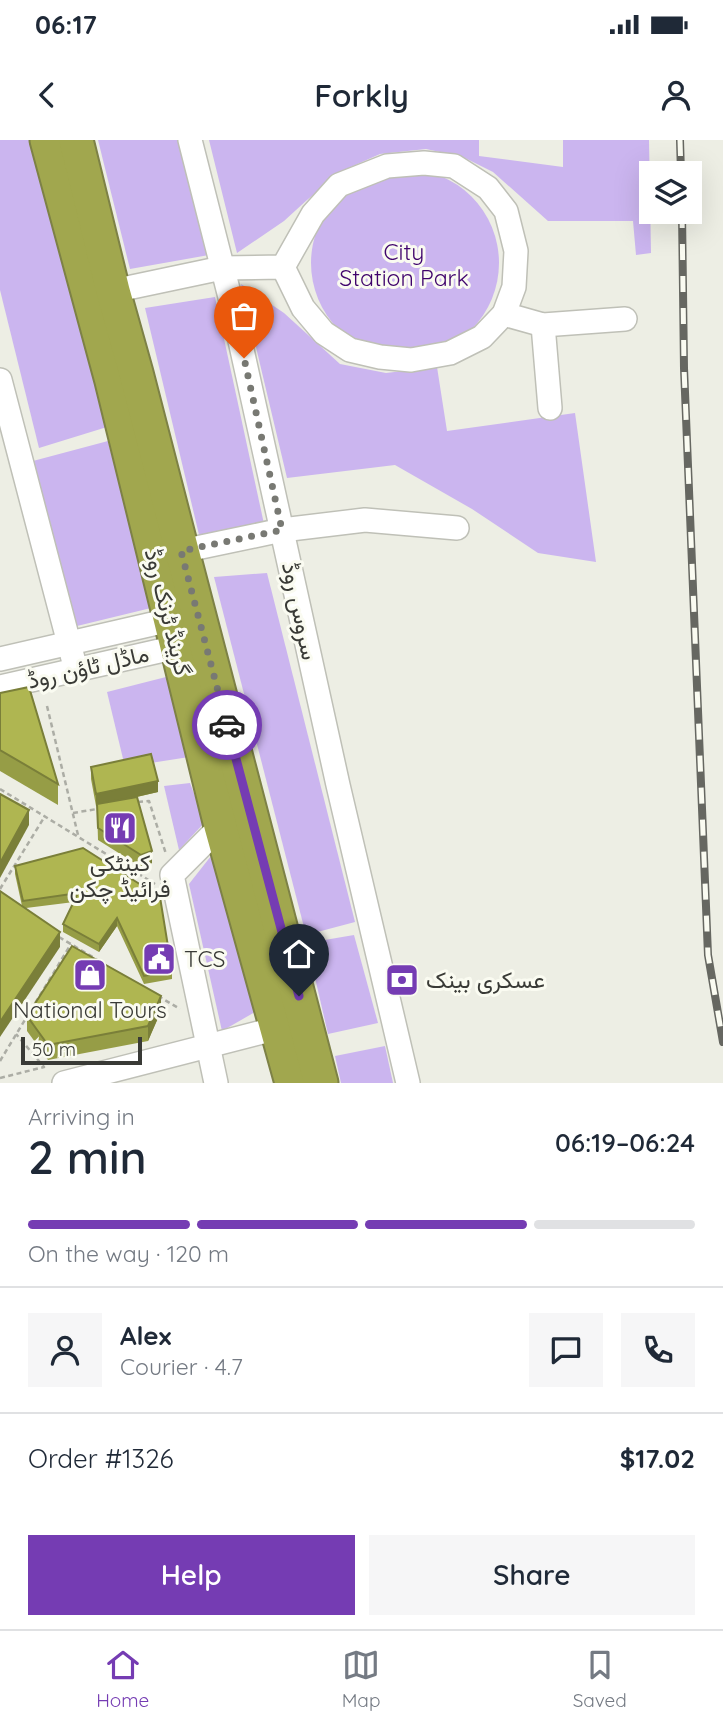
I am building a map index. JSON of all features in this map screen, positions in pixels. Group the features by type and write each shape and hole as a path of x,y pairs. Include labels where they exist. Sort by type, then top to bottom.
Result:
{"highway":[{"name":"گرینڈ ٹرنک روڈ","path":"47,140 112,381 221,826 292,1025 321,1083"},
{"name":"گرینڈ ٹرنک روڈ","path":"76,140 181,551 292,1025 292,1083"}],"street":[{"name":"سروس روڈ","path":"190,140 233,309 338,785 408,1083"},
{"path":"424,163 454,166 488,188 506,211 516,251 514,286 505,314 482,337 450,353 411,360 350,350 324,333 303,308 283,267 313,214 339,185 387,166 424,163"},
{"path":"113,290 222,268 283,267"},
{"path":"505,314 543,325 625,319"},
{"path":"543,325 550,408"},
{"path":"0,380 76,670"},
{"path":"181,551 282,530 365,520 457,528"},
{"name":"ماڈل ٹاؤن روڈ","path":"0,659 68,643 174,634"},
{"name":"ماڈل ٹاؤن روڈ","path":"0,687 76,670 174,634"},
{"path":"216,1083 172,875 221,826"},
{"path":"64,1083 143,1074 209,1047 292,1025"}],"path":[{"path":"47,706 79,837"},
{"path":"0,789 177,898"},
{"path":"136,803 149,801 172,875"},
{"path":"73,813 98,809"},
{"path":"0,889 44,816"},
{"path":"59,937 104,964"},
{"path":"0,1061 71,944"},
{"path":"148,990 204,1023"},
{"path":"0,1078 44,1068 16,1034"}],"green space":[{"path":"0,140 31,140 107,427 39,448 0,290"},
{"path":"98,140 181,140 209,255 130,269"},
{"path":"209,140 479,140 479,156 563,167 563,140 649,140 649,161 639,161 639,224 650,224 651,253 636,255 633,221 548,221 493,172 463,157 426,149 380,154 344,170 284,221 237,253"},
{"name":"City Station Park","path":"405,169 441,176 471,197 492,227 499,263 492,299 471,329 441,350 405,357 369,350 339,329 318,299 311,263 318,227 339,197 369,176"},
{"path":"241,284 284,313 340,364 386,373 437,367 447,431 575,413 596,562 538,553 472,509 395,465 287,478"},
{"path":"215,297 264,524 200,539 145,308"},
{"path":"108,441 151,608 77,626 33,461"},
{"path":"267,573 355,922 306,935 214,577"},
{"path":"166,677 189,757 125,767 107,692"},
{"path":"190,783 205,822 179,850 164,786"},
{"path":"211,856 255,1012 222,1031 189,884"},
{"path":"354,935 378,1023 328,1034 307,943"},
{"path":"385,1046 393,1083 341,1083 335,1056"}],"building":[{"path":"29,687 58,784 0,750 0,693"},
{"path":"151,754 158,781 96,794 91,767"},
{"path":"0,794 29,810 0,863"},
{"name":"کینٹکی فرائیڈ چکن","path":"137,797 152,851 141,855 98,828 97,804"},
{"path":"83,848 160,897 172,971 144,976 117,918 99,944 63,924 78,893 23,901 15,866"},
{"path":"0,891 60,932 0,1022"},
{"path":"72,946 161,996 148,1026 48,1045 27,1016"}],"railway":[{"path":"680,140 681,161"},
{"path":"682,224 684,368 708,955 723,1042"}],"way so far":[{"path":"227,725 181,551 282,530 244,358"}],"place":[{"name":"کینٹکی فرائیڈ چکن","path":"120,828"},
{"name":"TCS","path":"159,959"},
{"name":"National Tours","path":"90,975"},
{"name":"عسکری بینک","path":"402,980"}],"route":[{"path":"227,725 299,996"}]}
